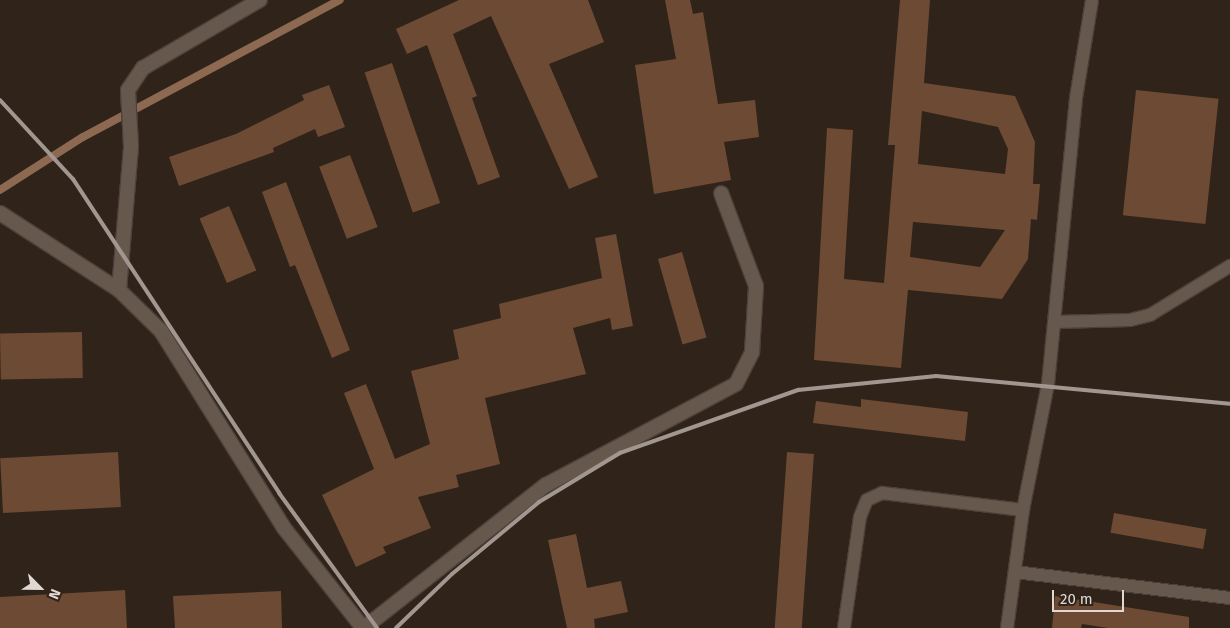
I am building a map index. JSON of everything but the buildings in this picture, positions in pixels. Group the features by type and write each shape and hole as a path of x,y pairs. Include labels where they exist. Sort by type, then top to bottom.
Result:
{"street":[{"path":"119,290 132,146 126,106 128,90 143,68 260,0"},
{"path":"0,213 24,226 119,290 162,331 284,528 363,628 546,485 736,384 752,352 756,286 720,193"}],"lane":[{"path":"1007,628 1023,510 1056,322 1076,98 1092,0"},
{"path":"1056,322 1130,320 1150,315 1230,266"},
{"path":"844,628 860,517 867,500 882,493 1023,510"},
{"path":"1016,572 1230,598"}],"waterway":[{"path":"0,190 83,137 340,0"}],"railway":[{"path":"0,100 73,179 279,493 377,628"},
{"path":"396,628 452,574 539,502 620,453 798,390 936,376 1230,404"}]}
